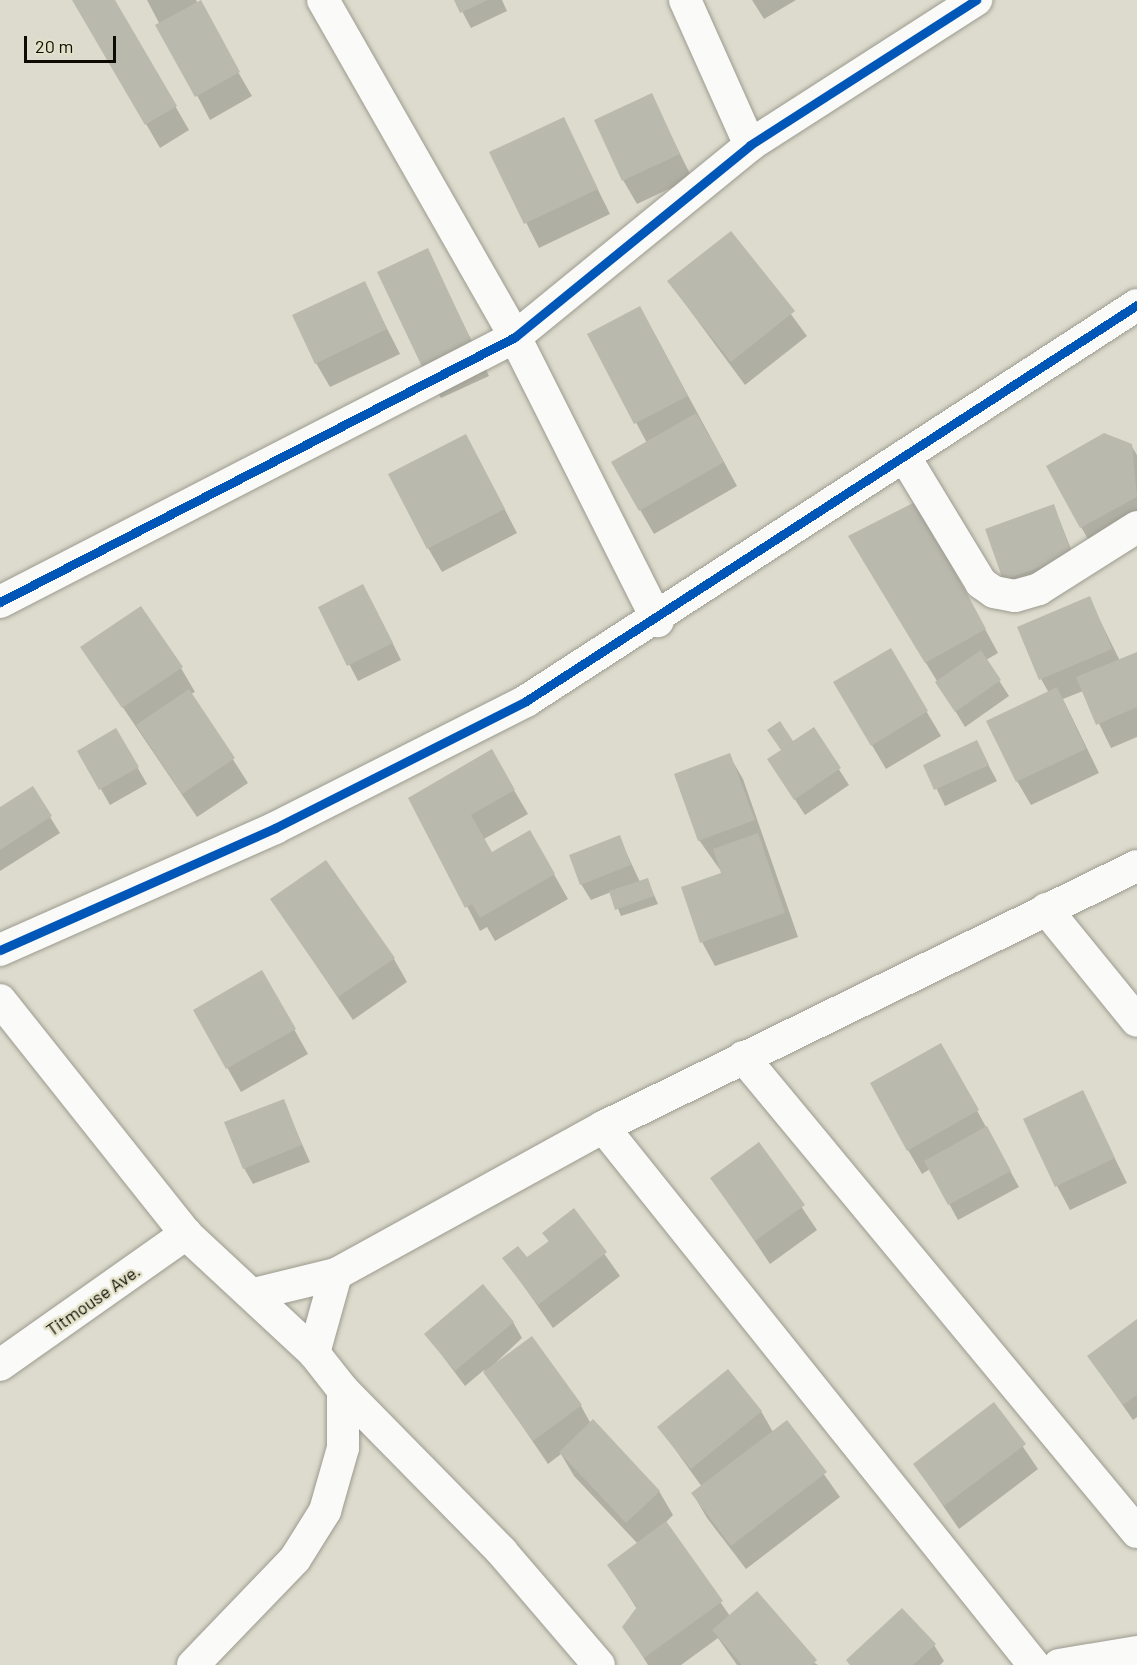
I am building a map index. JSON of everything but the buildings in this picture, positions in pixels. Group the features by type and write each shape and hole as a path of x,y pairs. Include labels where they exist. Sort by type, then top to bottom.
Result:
{"street":[{"path":"323,0 515,337 658,621"},
{"path":"685,0 750,145"},
{"path":"0,602 515,337 750,145 976,0"},
{"path":"0,950 286,823 526,702 658,621 1137,305"},
{"path":"906,459 981,584 994,592 1015,596 1039,589 1137,527"},
{"path":"254,1294 336,1274 603,1127 1137,866"},
{"path":"1046,909 1137,1021"},
{"path":"0,1000 186,1234 254,1294 314,1353 343,1389 502,1552 598,1665"},
{"path":"743,1057 1137,1532"},
{"path":"603,1127 1034,1665"},
{"name":"Titmouse Ave.","path":"0,1365 186,1234"},
{"path":"314,1353 336,1274"},
{"path":"193,1665 295,1559 326,1512 343,1448 343,1389"},
{"path":"1059,1665 1137,1652"}],"cycle path":[{"path":"0,602 515,337 750,145 976,0"},
{"path":"0,950 275,828 526,701 1137,305"}]}
